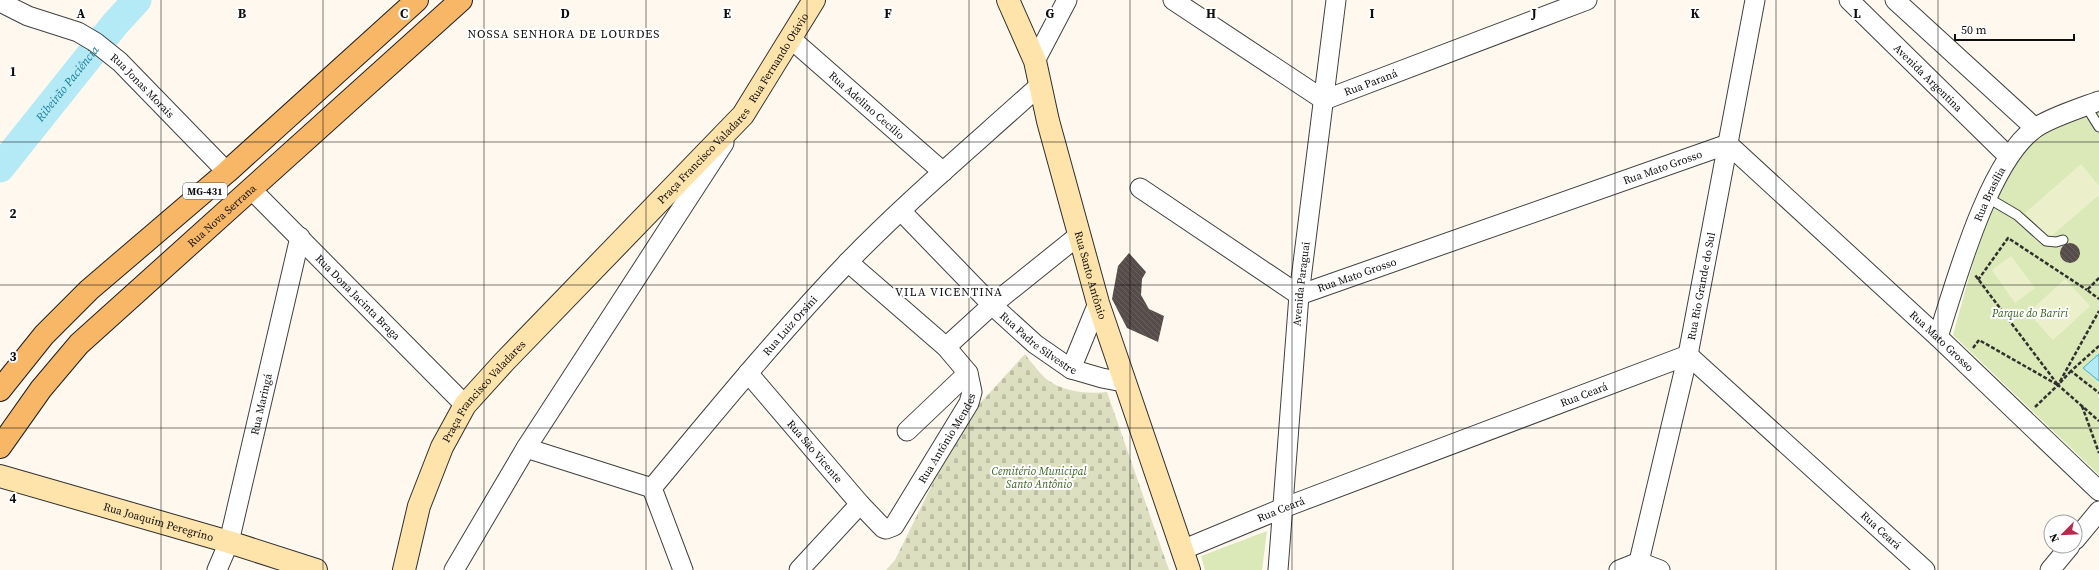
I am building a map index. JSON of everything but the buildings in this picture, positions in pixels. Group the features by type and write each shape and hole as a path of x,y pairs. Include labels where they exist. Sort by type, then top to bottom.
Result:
{"main road":[{"name":"MG-431","path":"0,390 44,335 89,290 228,172 417,0"},
{"name":"Rua Nova Serrana","path":"0,447 41,389 79,344 461,0"}],"street":[{"name":"Rua Fernando Otávio","path":"743,115 814,0"},
{"name":"Rua Santo Antônio","path":"1008,0 1035,61 1039,86 1078,236 1098,303 1123,382 1185,560"},
{"path":"1035,61 1067,0"},
{"path":"1173,0 1324,100"},
{"name":"Avenida Paraguai","path":"1278,570 1299,296 1336,0"},
{"name":"Rua Paraná","path":"1324,100 1587,0"},
{"name":"Rua Rio Grande do Sul","path":"1638,566 1688,355 1754,0"},
{"name":"Avenida Argentina","path":"1849,0 2008,156"},
{"path":"1895,0 2035,128"},
{"name":"Rua Jonas Morais","path":"0,2 28,16 78,32 95,42 120,62 228,172"},
{"name":"Rua Adelino Cecílio","path":"790,38 943,172"},
{"name":"Rua Luiz Orsini","path":"652,488 748,373 848,262 943,172 1039,86"},
{"name":"Rua Brasília","path":"1938,337 1963,261 1988,198 2008,156 2035,128 2092,104"},
{"name":"Praça Francisco Valadares","path":"404,570 419,506 442,447 465,405 504,362 743,115"},
{"name":"Praça Francisco Valadares","path":"454,570 526,448 743,115"},
{"name":"Rua Mato Grosso","path":"1299,296 1728,144 1962,359 2099,491"},
{"path":"1140,188 1299,296"},
{"name":"Rua Dona Jacinta Braga","path":"251,189 465,405"},
{"name":"Rua Padre Silvestre","path":"901,211 992,305 1035,344 1071,369 1102,378 1123,382"},
{"path":"946,347 992,305 1078,236"},
{"name":"Rua Maringá","path":"217,570 229,542 300,237"},
{"name":"Rua Antônio Mendes","path":"848,262 946,347 968,373 972,392 969,403 898,521 890,528 883,528"},
{"path":"1071,369 1098,303"},
{"name":"Rua Ceará","path":"1185,560 1283,508 1688,355 1925,570"},
{"name":"Rua São Vicente","path":"748,373 860,504 883,528"},
{"path":"907,431 968,373"},
{"path":"526,448 652,488 684,570"},
{"name":"Rua Joaquim Peregrino","path":"0,476 229,542 316,570"},
{"path":"799,570 860,504"},
{"path":"2083,530 2099,511"},
{"path":"2050,570 2063,554"},
{"path":"1619,570 1638,566 1660,570"}],"lane":[{"path":"2092,104 2099,127"},
{"path":"1988,198 2017,215 2046,241 2056,242 2063,240"}],"path":[{"path":"1978,280 2008,238 2099,299"},
{"path":"1963,261 2058,385"},
{"path":"2087,290 2099,278"},
{"path":"2058,385 2099,311"},
{"path":"1962,359 1971,351 1978,340 2058,385 2099,421"},
{"path":"2026,421 2032,410 2071,371 2099,346"},
{"path":"2071,371 2099,393"},
{"path":"2081,405 2099,452"}],"green space":[{"name":"Parque do Bariri","path":"2099,109 2099,475 1953,335 1971,270 1992,206 2013,158 2032,137"},
{"path":"2081,164 2099,186 2099,195 2048,239 2025,213"},
{"path":"2011,256 2035,288 2015,303 1992,270"},
{"path":"2065,279 2090,306 2053,340 2028,313"},
{"name":"Cemitério Municipal Santo Antônio","path":"1025,354 1045,378 1052,383 1075,391 1091,393 1107,392 1169,570 886,570 895,560 963,422"},
{"path":"1267,531 1262,570 1205,570 1201,556"}],"water":[{"path":"2099,354 2099,381 2083,368"}],"waterway":[{"name":"Ribeirão Paciência","path":"0,168 115,24 137,0"}],"district":[{"name":"NOSSA SENHORA DE LOURDES","path":"564,34"},
{"name":"VILA VICENTINA","path":"949,292"}]}
